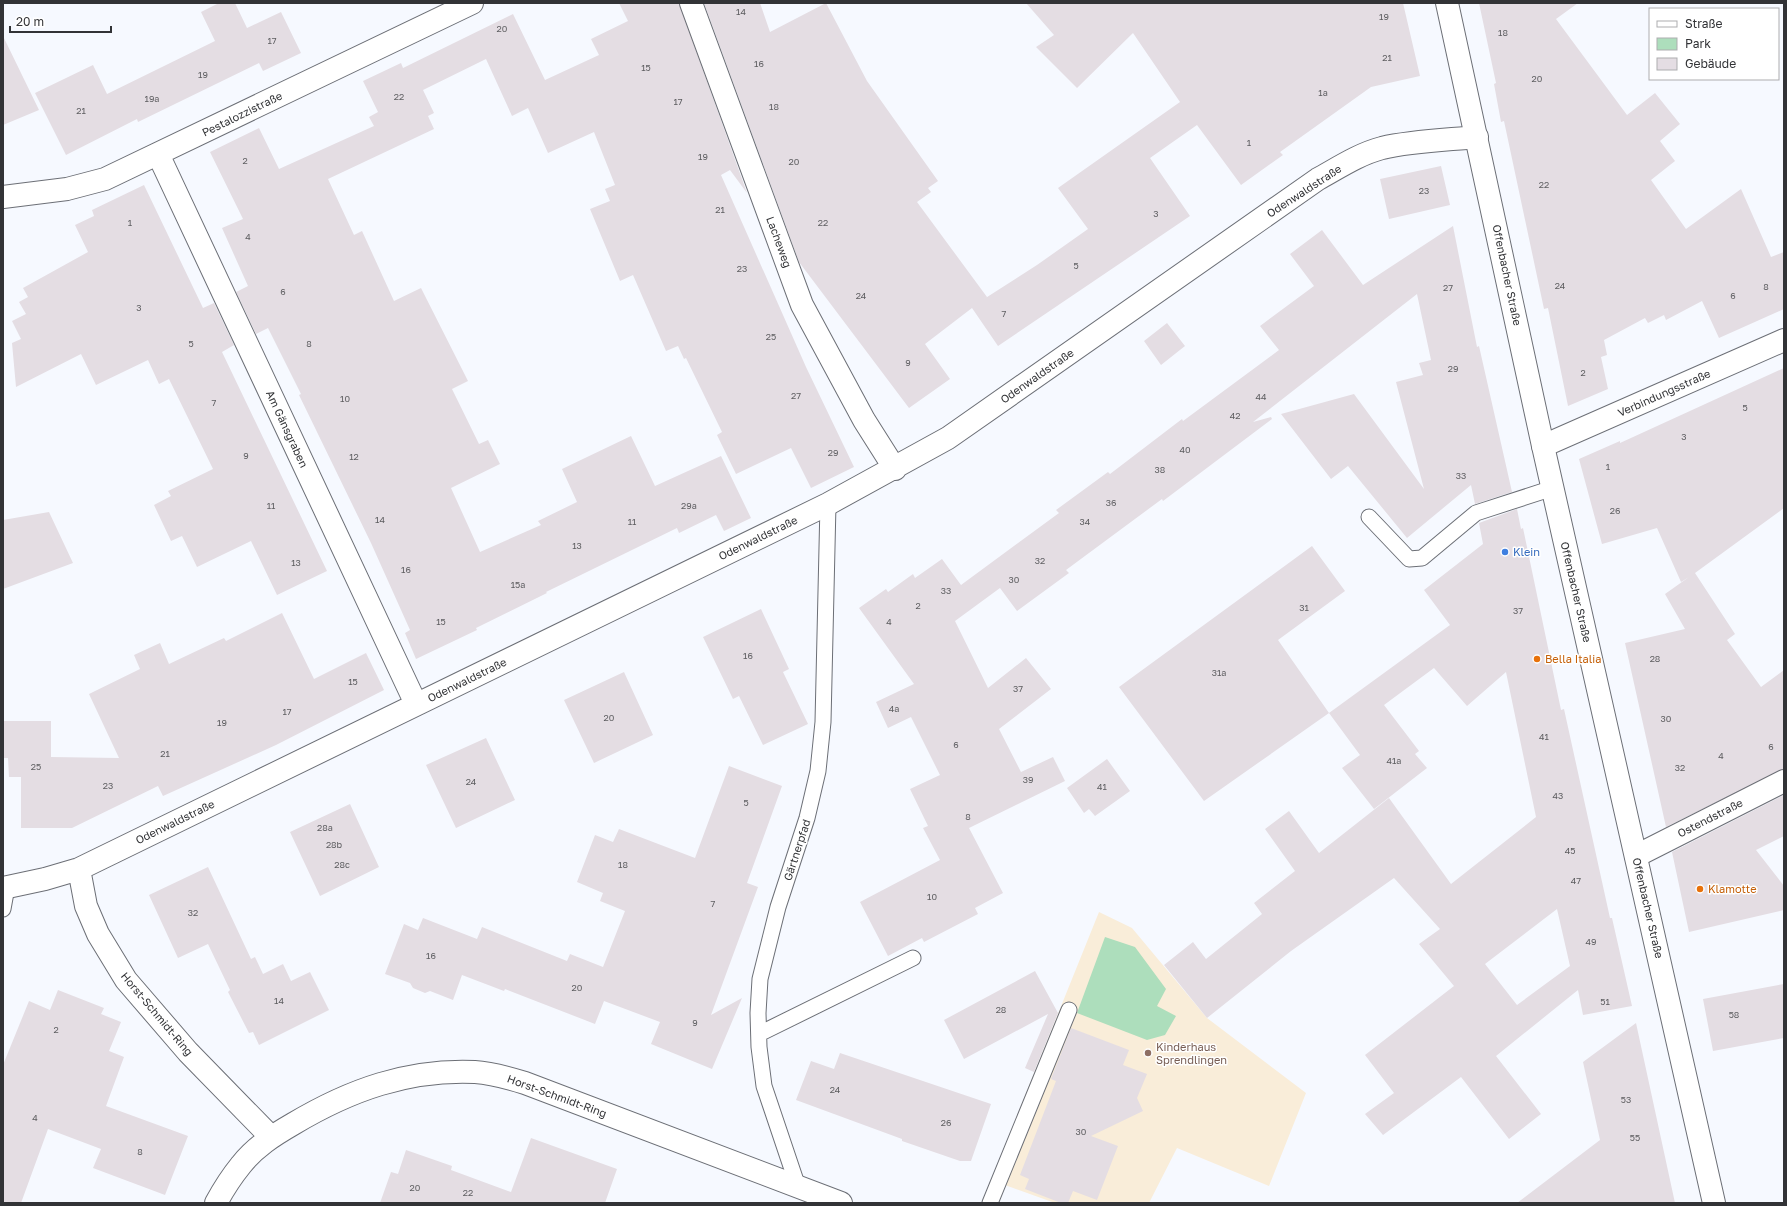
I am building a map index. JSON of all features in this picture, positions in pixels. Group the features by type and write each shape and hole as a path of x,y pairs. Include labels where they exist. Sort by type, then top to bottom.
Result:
{"street":[{"name":"Pestalozzistraße","path":"3,197 66,189 105,179 472,3"},
{"name":"Lacheweg","path":"691,3 802,305 864,420 895,469"},
{"name":"Offenbacher Straße","path":"1447,3 1543,446 1714,1203"},
{"name":"Odenwaldstraße","path":"5,887 79,869 828,504 895,469 948,438 1318,180 1358,157 1381,148 1477,137"},
{"name":"Am Gänsgraben","path":"158,154 416,704"},
{"name":"Verbindungsstraße","path":"1543,446 1784,340"},
{"name":"Ostendstraße","path":"1636,856 1784,781"},
{"name":"Horst-Schmidt-Ring","path":"79,869 86,906 98,934 126,980 188,1052 271,1137"},
{"name":"Horst-Schmidt-Ring","path":"216,1203 241,1164 271,1137 323,1107 371,1086 427,1074 476,1072 525,1083 840,1203"}],"lane":[{"path":"1369,517 1410,559 1422,558 1476,513 1553,488"},
{"name":"Gärtnerpfad","path":"798,1187 764,1086 759,1047 760,979 778,907 808,818 818,771 824,722 828,504"},
{"path":"3,909 5,887"},
{"path":"759,1034 913,958"},
{"path":"990,1203 1069,1010"}],"shaded area":[{"name":"Kinderhaus Sprendlingen","path":"1099,912 1132,928 1207,1018 1306,1093 1269,1186 1177,1148 1149,1203 1055,1203 991,1180"}],"green space":[{"path":"1105,937 1135,947 1166,989 1157,1006 1176,1016 1165,1035 1147,1040 1077,1013"}],"building":[{"path":"219,3 235,3 247,28 281,12 301,53 263,71 259,63 138,122 137,119 66,155 35,93 93,65 107,94 215,41 201,12"},
{"path":"619,3 679,3 747,193 730,170 721,175 806,367 854,467 811,488 791,448 736,474 717,435 722,432 686,358 684,359 678,346 666,351 633,275 620,281 590,209 610,201 605,189 615,185 594,132 548,153 528,108 512,116 486,59 423,90 434,113 428,116 434,129 328,179 354,235 362,231 394,301 421,288 468,381 452,389 479,444 488,440 500,464 451,488 480,552 541,525 538,521 577,502 562,469 631,436 655,486 721,456 751,518 724,531 716,515 679,533 677,528 546,592 547,593 476,628 477,630 416,659 405,633 410,630 371,543 299,395 301,394 268,328 256,334 236,292 248,286 222,228 243,219 210,152 259,128 279,169 374,126 369,117 378,112 363,81 401,63 403,68 513,14 545,80 599,55 591,39 628,21"},
{"path":"704,3 760,3 770,32 826,3 867,81 938,181 928,188 931,192 917,202 987,297 984,299 1037,265 1088,229 1058,188 1180,102 1133,33 1077,88 1036,47 1054,35 1026,3 1403,3 1420,76 1371,87 1280,152 1283,155 1241,185 1197,125 1150,158 1190,216 998,346 972,308 925,344 950,379 909,408 799,262"},
{"path":"1479,3 1578,3 1556,19 1627,115 1655,93 1680,124 1660,141 1675,161 1651,180 1686,229 1741,189 1771,257 1784,252 1784,309 1719,338 1702,301 1666,320 1664,315 1648,323 1645,318 1604,340 1607,355 1601,357 1608,389 1568,406 1548,308 1544,309 1504,121 1501,122 1494,84 1496,83"},
{"path":"3,36 39,110 3,125"},
{"path":"1441,166 1450,205 1389,219 1380,179"},
{"path":"144,185 203,308 214,303 234,345 222,352 327,571 277,595 251,541 197,567 182,536 171,541 154,505 171,496 168,491 213,469 169,379 159,384 148,360 96,385 81,354 16,387 12,343 21,339 12,321 26,314 19,302 28,297 23,288 88,252 75,225 94,216 92,210"},
{"path":"1453,226 1477,347 1479,346 1512,492 1475,504 1471,485 1407,538 1348,466 1331,479 1281,414 1354,394 1424,489 1396,382 1423,375 1419,363 1431,360 1417,294 1253,422 1271,417 1272,419 1163,501 1162,499 1066,570 1069,573 1017,611 1000,588 955,621 988,688 1026,658 1051,689 999,729 1021,772 1053,757 1065,781 969,828 1003,893 975,908 978,914 924,942 922,938 888,956 860,902 940,860 923,828 928,826 910,789 940,775 911,717 888,728 876,702 914,684 859,608 886,589 888,592 913,574 915,578 942,559 961,585 1059,513 1056,510 1108,472 1110,474 1182,419 1183,421 1279,350 1260,326 1314,286 1290,254 1322,230 1363,285"},
{"path":"1167,323 1185,346 1161,365 1144,341"},
{"path":"1784,368 1784,508 1695,573 1735,634 1727,640 1761,687 1784,670 1784,769 1666,827 1625,643 1685,629 1665,594 1689,577 1681,582 1657,528 1602,544 1579,459 1620,441 1620,443"},
{"path":"1517,509 1521,529 1523,528 1561,710 1564,709 1610,918 1612,918 1632,1006 1583,1015 1578,990 1496,1056 1541,1114 1509,1139 1461,1077 1383,1135 1365,1114 1394,1093 1365,1055 1454,986 1419,944 1440,929 1394,878 1291,951 1207,1018 1164,965 1193,942 1206,959 1262,914 1254,903 1295,871 1265,829 1289,811 1319,853 1389,798 1451,884 1536,817 1506,672 1467,706 1434,668 1384,705 1419,751 1415,754 1427,768 1374,809 1342,768 1360,755 1329,713 1450,625 1424,590 1483,544 1479,523","holes":["1557,909 1570,966 1517,1005 1485,964"]},
{"path":"49,512 73,563 3,589 3,520"},
{"path":"1312,546 1345,591 1278,640 1329,713 1204,801 1119,687"},
{"path":"761,609 789,669 783,672 808,724 763,745 739,696 733,699 703,637"},
{"path":"282,613 314,679 366,653 384,690 276,745 163,796 158,786 72,828 21,828 21,777 9,777 8,758 3,758 3,721 51,721 51,757 119,758 89,694 140,669 134,655 160,643 169,664 224,638 226,641"},
{"path":"624,672 653,735 594,763 564,700"},
{"path":"486,738 515,800 456,828 426,765"},
{"path":"1107,759 1130,791 1095,816 1089,809 1084,813 1067,788"},
{"path":"729,766 782,786 747,883 758,887 711,1015 742,998 712,1069 651,1044 660,1022 604,1001 595,1024 505,989 504,991 462,975 453,1000 430,991 425,993 413,988 410,983 385,974 404,924 418,930 423,918 477,939 482,927 567,961 570,954 603,967 625,911 600,901 603,893 577,882 595,835 613,842 619,829 695,858"},
{"path":"1784,795 1784,836 1756,850 1784,886 1784,910 1689,932 1672,852"},
{"path":"350,804 379,867 320,896 290,832"},
{"path":"208,867 251,959 255,957 263,974 283,964 291,981 310,972 329,1010 259,1045 253,1032 249,1033 228,992 230,990 208,944 178,958 149,895"},
{"path":"1035,971 1058,1013 1034,1072 1025,1068 1048,1014 964,1059 944,1020"},
{"path":"1784,984 1784,1038 1713,1051 1703,999"},
{"path":"58,990 104,1008 101,1014 121,1022 109,1051 124,1057 106,1106 188,1136 165,1195 93,1168 101,1149 48,1129 21,1203 3,1203 3,1065 29,1001 50,1010"},
{"path":"1636,1023 1675,1203 1517,1203 1600,1140 1583,1062"},
{"path":"1071,1028 1129,1050 1123,1065 1147,1074 1137,1098 1143,1111 1091,1136 1118,1146 1097,1200 1073,1191 1068,1203 1061,1203 1025,1189 1029,1179 1020,1175 1056,1081 1051,1079"},
{"path":"840,1053 991,1104 971,1161 960,1161 902,1141 902,1139 796,1100 811,1061 834,1069"},
{"path":"531,1138 617,1169 605,1203 380,1203 391,1172 398,1174 406,1150 452,1166 451,1170 511,1192"}],"place":[{"name":"Klein","path":"1505,552"},
{"name":"Bella Italia","path":"1537,659"},
{"name":"Klamotte","path":"1700,889"},
{"name":"Kinderhaus Sprendlingen","path":"1148,1053"}]}
